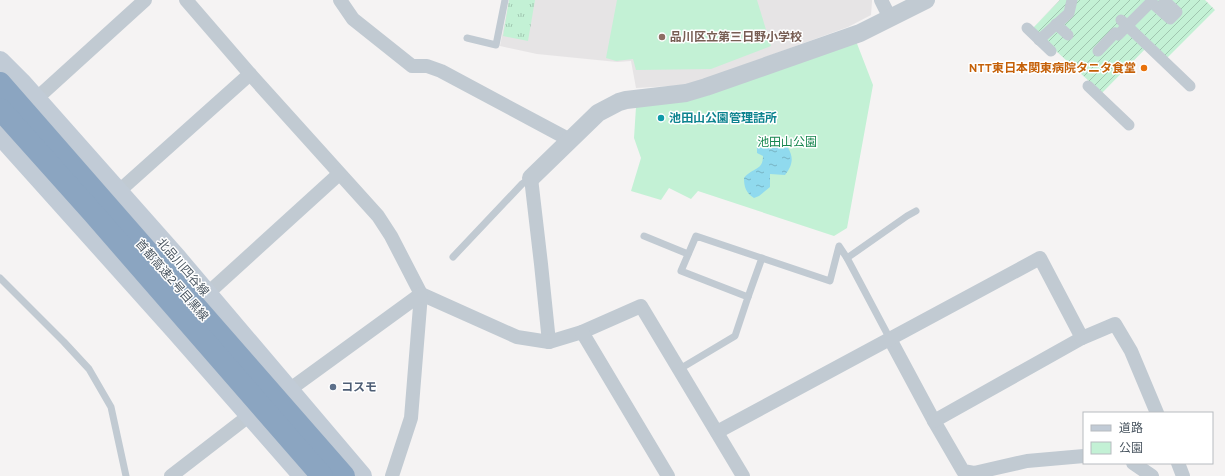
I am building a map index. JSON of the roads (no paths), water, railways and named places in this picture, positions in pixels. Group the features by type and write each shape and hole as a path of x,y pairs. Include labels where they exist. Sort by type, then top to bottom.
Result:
{"highway":[{"name":"首都高速2号目黒線","path":"0,84 344,476"},
{"name":"首都高速2号目黒線","path":"0,110 93,213 322,476"}],"main road":[{"name":"北品川四谷線","path":"0,61 36,99 207,294 362,476"},
{"path":"0,135 303,476"}],"street":[{"path":"36,99 145,0"},
{"path":"186,0 250,74 378,216 391,236 421,294 411,418 392,476"},
{"path":"340,0 353,19 412,66 427,66 441,71 570,140"},
{"path":"881,0 890,18"},
{"path":"549,342 531,178 598,113 626,100 686,93 706,87 860,33 926,0"},
{"path":"1039,40 1069,13 1072,0"},
{"path":"1098,51 1116,33 1118,35 1124,23 1151,1 1170,19 1177,12 1164,0"},
{"path":"1124,23 1190,86"},
{"path":"1056,24 1068,35"},
{"path":"1026,28 1051,51"},
{"path":"118,192 250,74"},
{"path":"1088,86 1129,125"},
{"path":"207,294 339,174"},
{"path":"717,432 1040,258 1082,338"},
{"path":"421,294 518,337 549,342 582,332 641,306 678,370 743,476"},
{"path":"288,390 421,294"},
{"path":"934,421 1082,338 1115,324 1131,351 1156,412"},
{"path":"582,332 668,476"},
{"path":"890,339 963,471 974,473 1027,461 1083,456"},
{"path":"171,476 250,415"},
{"path":"1135,464 1152,476"},
{"path":"1178,464 1183,476"}],"lane":[{"path":"467,38 496,45 505,0"},
{"path":"453,257 522,184 531,178"},
{"path":"847,258 916,211"},
{"path":"644,236 688,254"},
{"path":"748,297 681,271 696,236 830,281 839,246 847,258 890,339"},
{"path":"678,370 734,336 762,258"},
{"path":"0,278 64,342 88,369 111,407 126,476"}],"water":[{"path":"772,136 779,136 786,145 791,154 791,164 785,175 770,174 770,187 754,198 746,190 744,178 759,167 763,161 763,156 757,153 757,148 767,142"}],"place":[{"name":"品川区立第三日野小学校","path":"662,37"},
{"name":"NTT東日本関東病院タニタ食堂","path":"1144,68"},
{"name":"池田山公園管理詰所","path":"661,118"},
{"name":"コスモ","path":"333,387"}],"park label":[{"name":"池田山公園","path":"787,142"}]}
